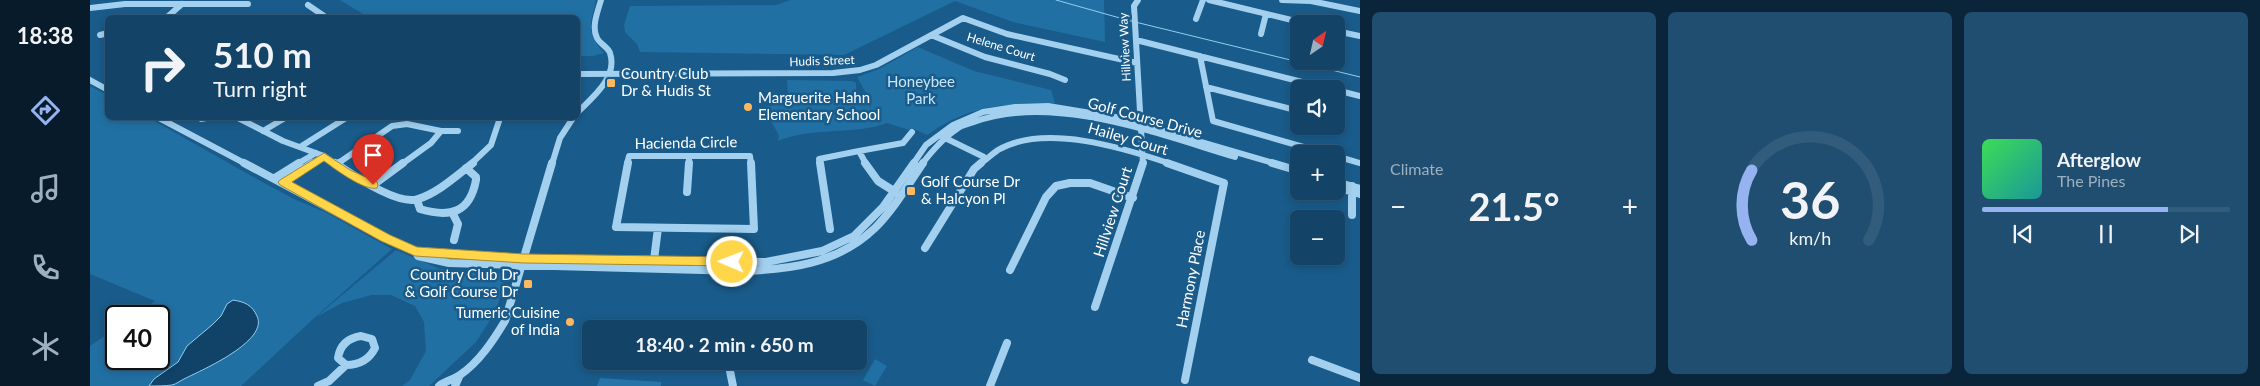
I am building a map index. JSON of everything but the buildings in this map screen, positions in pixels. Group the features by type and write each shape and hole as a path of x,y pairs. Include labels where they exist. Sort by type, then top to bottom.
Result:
{"street":[{"path":"580,109 603,86 610,74 612,63 610,51 597,38 596,30 595,20 601,0"},
{"name":"Hillview Way","path":"1138,0 1134,6 1141,127"},
{"path":"1196,19 1203,0"},
{"path":"1209,0 1290,20"},
{"path":"1282,0 1310,1 1360,11"},
{"path":"90,8 125,4 248,4"},
{"path":"169,15 182,4"},
{"path":"308,5 323,15"},
{"path":"1261,34 1266,14"},
{"name":"Hudis Street","path":"580,74 847,72 876,65 963,18 1007,34 1138,63"},
{"path":"1345,32 1360,36"},
{"path":"100,35 105,34"},
{"name":"Helene Court","path":"930,35 985,57 1050,74 1065,80"},
{"path":"1136,40 1295,80"},
{"path":"1200,56 1213,121 1297,145"},
{"path":"90,80 105,88"},
{"path":"1206,87 1290,109"},
{"path":"1345,92 1360,96"},
{"name":"Golf Course Drive","path":"163,120 284,182 385,238 415,252 418,256 449,263 654,260 766,262 803,257 833,247 855,235 867,225 926,145 977,120 1000,114 1027,112 1070,114 1102,119 1141,127 1290,168"},
{"path":"242,120 284,141 324,156 357,178 395,197 417,200 444,185 481,157 491,145 499,120"},
{"path":"263,130 281,120"},
{"path":"300,146 343,120"},
{"path":"439,386 457,381 493,341 505,321 560,138 572,120"},
{"path":"336,165 392,126 407,124 441,131 458,131"},
{"name":"Golf Course Drive","path":"1141,127 1290,173"},
{"name":"Hillview Court","path":"1096,307 1143,167 1141,127"},
{"path":"373,185 431,144 441,131"},
{"path":"830,228 819,159 903,143 912,132"},
{"path":"941,136 984,157"},
{"name":"Golf Course Drive","path":"523,262 758,271 795,268 825,259 859,242 881,222 941,136"},
{"name":"Hailey Court","path":"925,248 974,169 984,157 1011,143 1044,138 1086,140 1224,183"},
{"path":"859,151 880,185 901,194"},
{"path":"275,178 316,153"},
{"path":"284,182 324,156"},
{"name":"Hacienda Circle","path":"629,156 750,156 754,228 658,228 616,227 629,156"},
{"path":"687,192 689,156"},
{"path":"1345,159 1360,163"},
{"path":"417,200 420,209 435,214 453,214 468,203 476,183 476,177 466,168"},
{"path":"1010,270 1046,197 1056,186 1070,182 1090,184 1133,198"},
{"name":"Harmony Place","path":"1185,380 1224,183"},
{"path":"1352,215 1356,190"},
{"path":"453,214 458,224 454,240"},
{"path":"654,260 658,228"},
{"path":"990,386 1007,343"},
{"path":"1312,360 1360,378"},
{"path":"318,386 332,384 346,365"},
{"path":"730,371 733,386"}],"green space":[{"path":"340,0 596,0 591,28 594,40 604,53 593,56 580,56 580,15 365,15"},
{"path":"790,0 1104,0 1105,42 1013,22 955,1 844,55 640,52 637,44 625,32 624,25 630,6 776,5"},
{"name":"Honeybee Park","path":"918,47 974,71 1051,90 1055,103 1004,105 988,108 957,117 927,135 912,128 909,130 887,123 861,129 804,134 778,141 779,136 764,107 782,104 778,98 769,98 772,95 788,93 787,80 852,81 856,83 856,95 870,103 871,111 871,102 857,77 879,69"},
{"path":"90,86 105,94 105,120 153,120 264,183 296,200 325,212 392,249 241,386 90,386 90,346 105,336 105,370 170,370 170,305 149,305 155,301 90,274"},
{"path":"396,250 440,269 500,273 505,279 496,311 476,342 429,386 402,386 410,380 426,351 424,322 415,306 391,295 372,295 342,303 316,317"},
{"path":"875,359 887,366 875,386 863,380"}],"shaded area":[{"path":"233,300 248,305 253,309 257,316 258,326 253,335 232,353 176,384 149,386 154,379 167,370 170,370 170,368 178,362 187,346 221,316 227,304"}],"waterway":[{"path":"1056,0 1127,20 1360,77"}],"place":[{"name":"Country Club Dr & Hudis St","path":"611,83"},
{"name":"Marguerite Hahn Elementary School","path":"748,107"},
{"name":"Golf Course Dr & Halcyon Pl","path":"911,191"},
{"name":"Country Club Dr & Golf Course Dr","path":"528,284"},
{"name":"Tumeric Cuisine of India","path":"570,322"}],"route":[{"path":"373,185 346,172 324,156 284,182 385,238 415,252 524,258 732,262"}]}
